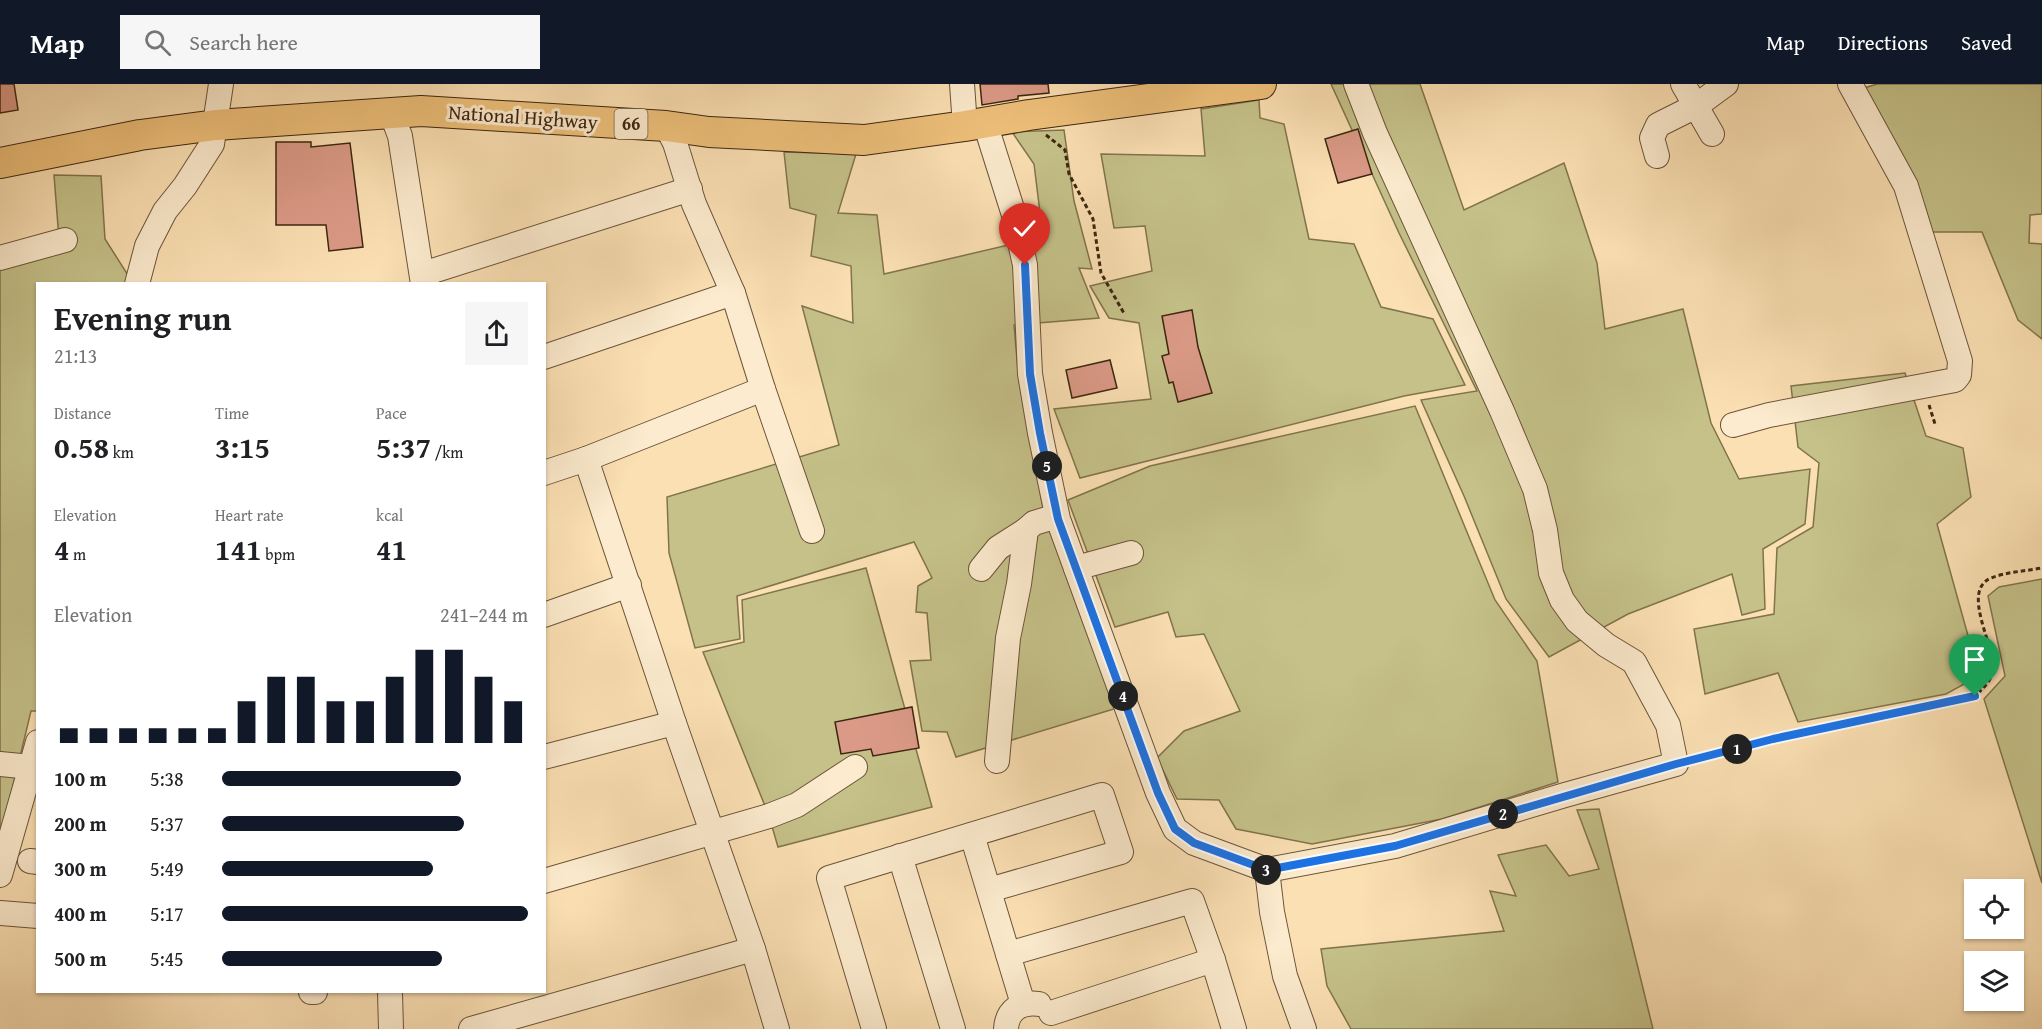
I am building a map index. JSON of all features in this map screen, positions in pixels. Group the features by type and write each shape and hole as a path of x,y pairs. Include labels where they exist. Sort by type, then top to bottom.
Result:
{"main road":[{"name":"National Highway","path":"0,163 140,135 216,125 391,112 432,111 666,126 720,133 864,140 1261,84"}],"street":[{"path":"138,282 147,246 165,211 185,186 212,144 221,84"},
{"path":"962,84 975,125 1014,215 1025,265 1030,374 1057,516 1158,793 1175,829 1194,843 1267,870 1395,846 1676,764 1668,725 1634,662 1606,645 1577,621 1562,600 1551,573 1545,530 1534,489 1502,411 1375,133 1356,84"},
{"path":"1683,84 1712,134"},
{"path":"1657,156 1652,138 1658,125 1696,106 1726,84"},
{"path":"1733,424 1955,380 1959,375 1960,361 1906,186 1850,84"},
{"path":"391,112 400,136 423,279 690,189"},
{"path":"666,126 675,143 694,204 733,293 812,531"},
{"path":"0,258 64,240"},
{"path":"546,356 733,293"},
{"path":"546,472 586,459 763,389"},
{"path":"586,459 674,723 753,949 777,1029"},
{"path":"981,569 998,548 1034,523 1057,516"},
{"path":"998,761 1008,638 1019,584 1026,530"},
{"path":"1076,568 1131,553"},
{"path":"546,614 629,585"},
{"path":"546,756 674,723"},
{"path":"0,875 36,749"},
{"path":"0,764 31,767"},
{"path":"546,880 769,816 797,805 855,768"},
{"path":"874,1029 829,878 1102,795 1121,852 989,890"},
{"path":"972,835 1023,1004"},
{"path":"900,856 953,1029"},
{"path":"1267,870 1272,912 1285,976 1304,1029"},
{"path":"1008,954 1192,901 1213,960 1228,1028"},
{"path":"0,913 36,916"},
{"path":"471,1029 753,949"},
{"path":"1006,1029 1013,1010 1023,1004 1039,1005 1053,1021 1213,960"},
{"path":"390,993 391,1029"}],"path":[{"path":"1029,115 1065,150 1069,174 1093,219 1101,273 1125,315"},
{"path":"1676,764 1773,739 1975,696 1990,681 1994,668 1977,602 1980,588 1990,578 2042,568"}],"shaded area":[{"path":"1331,84 1420,84 1464,210 1564,163 1597,263 1605,329 1683,309 1711,423 1739,479 1810,469 1805,524 1763,549 1765,609 1742,615 1732,574 1628,614 1549,657 1506,599 1464,496 1421,400 1477,391 1399,233"},
{"path":"1877,84 2042,84 2042,214 2030,215 2029,243 2042,244 2042,339 2018,320 1982,232 1931,232 1864,88"},
{"path":"1259,100 1260,118 1284,124 1309,239 1354,244 1381,307 1433,319 1465,385 1404,396 1080,478 1054,409 1151,399 1139,323 1109,318 1090,286 1152,271 1145,226 1114,228 1101,154 1205,156 1201,109"},
{"path":"1064,130 1074,201 1092,269 1079,268 1099,318 1014,325 1018,371 1043,508 1117,708 956,757 947,732 922,731 910,661 931,660 927,613 916,612 918,586 932,578 914,542 737,596 740,639 695,648 669,553 667,497 839,445 802,306 853,323 851,266 811,256 816,215 790,208 784,152 856,154 838,213 877,215 884,274 1043,237 1034,164 1012,132"},
{"path":"54,175 101,176 105,239 132,282 36,282 36,711 31,711 0,840 0,263 60,252"},
{"path":"1905,373 1926,436 1963,448 1971,497 1937,524 1977,668 1968,682 1946,694 1798,722 1778,673 1705,694 1694,629 1774,614 1777,548 1813,527 1819,463 1798,447 1791,386"},
{"path":"1415,406 1495,600 1537,661 1558,782 1442,819 1312,844 1236,829 1219,800 1177,799 1157,758 1184,731 1240,711 1204,634 1176,637 1168,612 1115,627 1068,500 1150,466"},
{"path":"866,568 932,807 778,847 769,816 703,652 744,642 742,600"},
{"path":"2042,579 2042,883 1984,699 2005,676 1988,596 1999,587"},
{"path":"1599,809 1653,1029 1351,1029 1327,986 1321,949 1504,931 1490,891 1516,896 1498,855 1546,845 1569,876 1599,869 1577,810"}],"building":[{"path":"0,84 14,84 18,110 0,113"},
{"path":"980,84 1048,84 1049,93 1018,96 1018,99 982,105"},
{"path":"1358,129 1372,174 1338,183 1325,139"},
{"path":"276,142 311,142 311,147 350,143 363,247 329,251 326,225 276,225"},
{"path":"1192,310 1198,347 1212,393 1178,402 1173,382 1169,383 1162,356 1169,354 1162,316"},
{"path":"1110,360 1117,388 1072,398 1066,370"},
{"path":"912,707 919,748 873,756 871,749 841,754 835,722"}],"route":[{"path":"1025,265 1030,374 1058,519 1158,793 1175,829 1194,843 1267,870 1351,855 1395,846 1565,795 1773,739 1975,696"}]}
